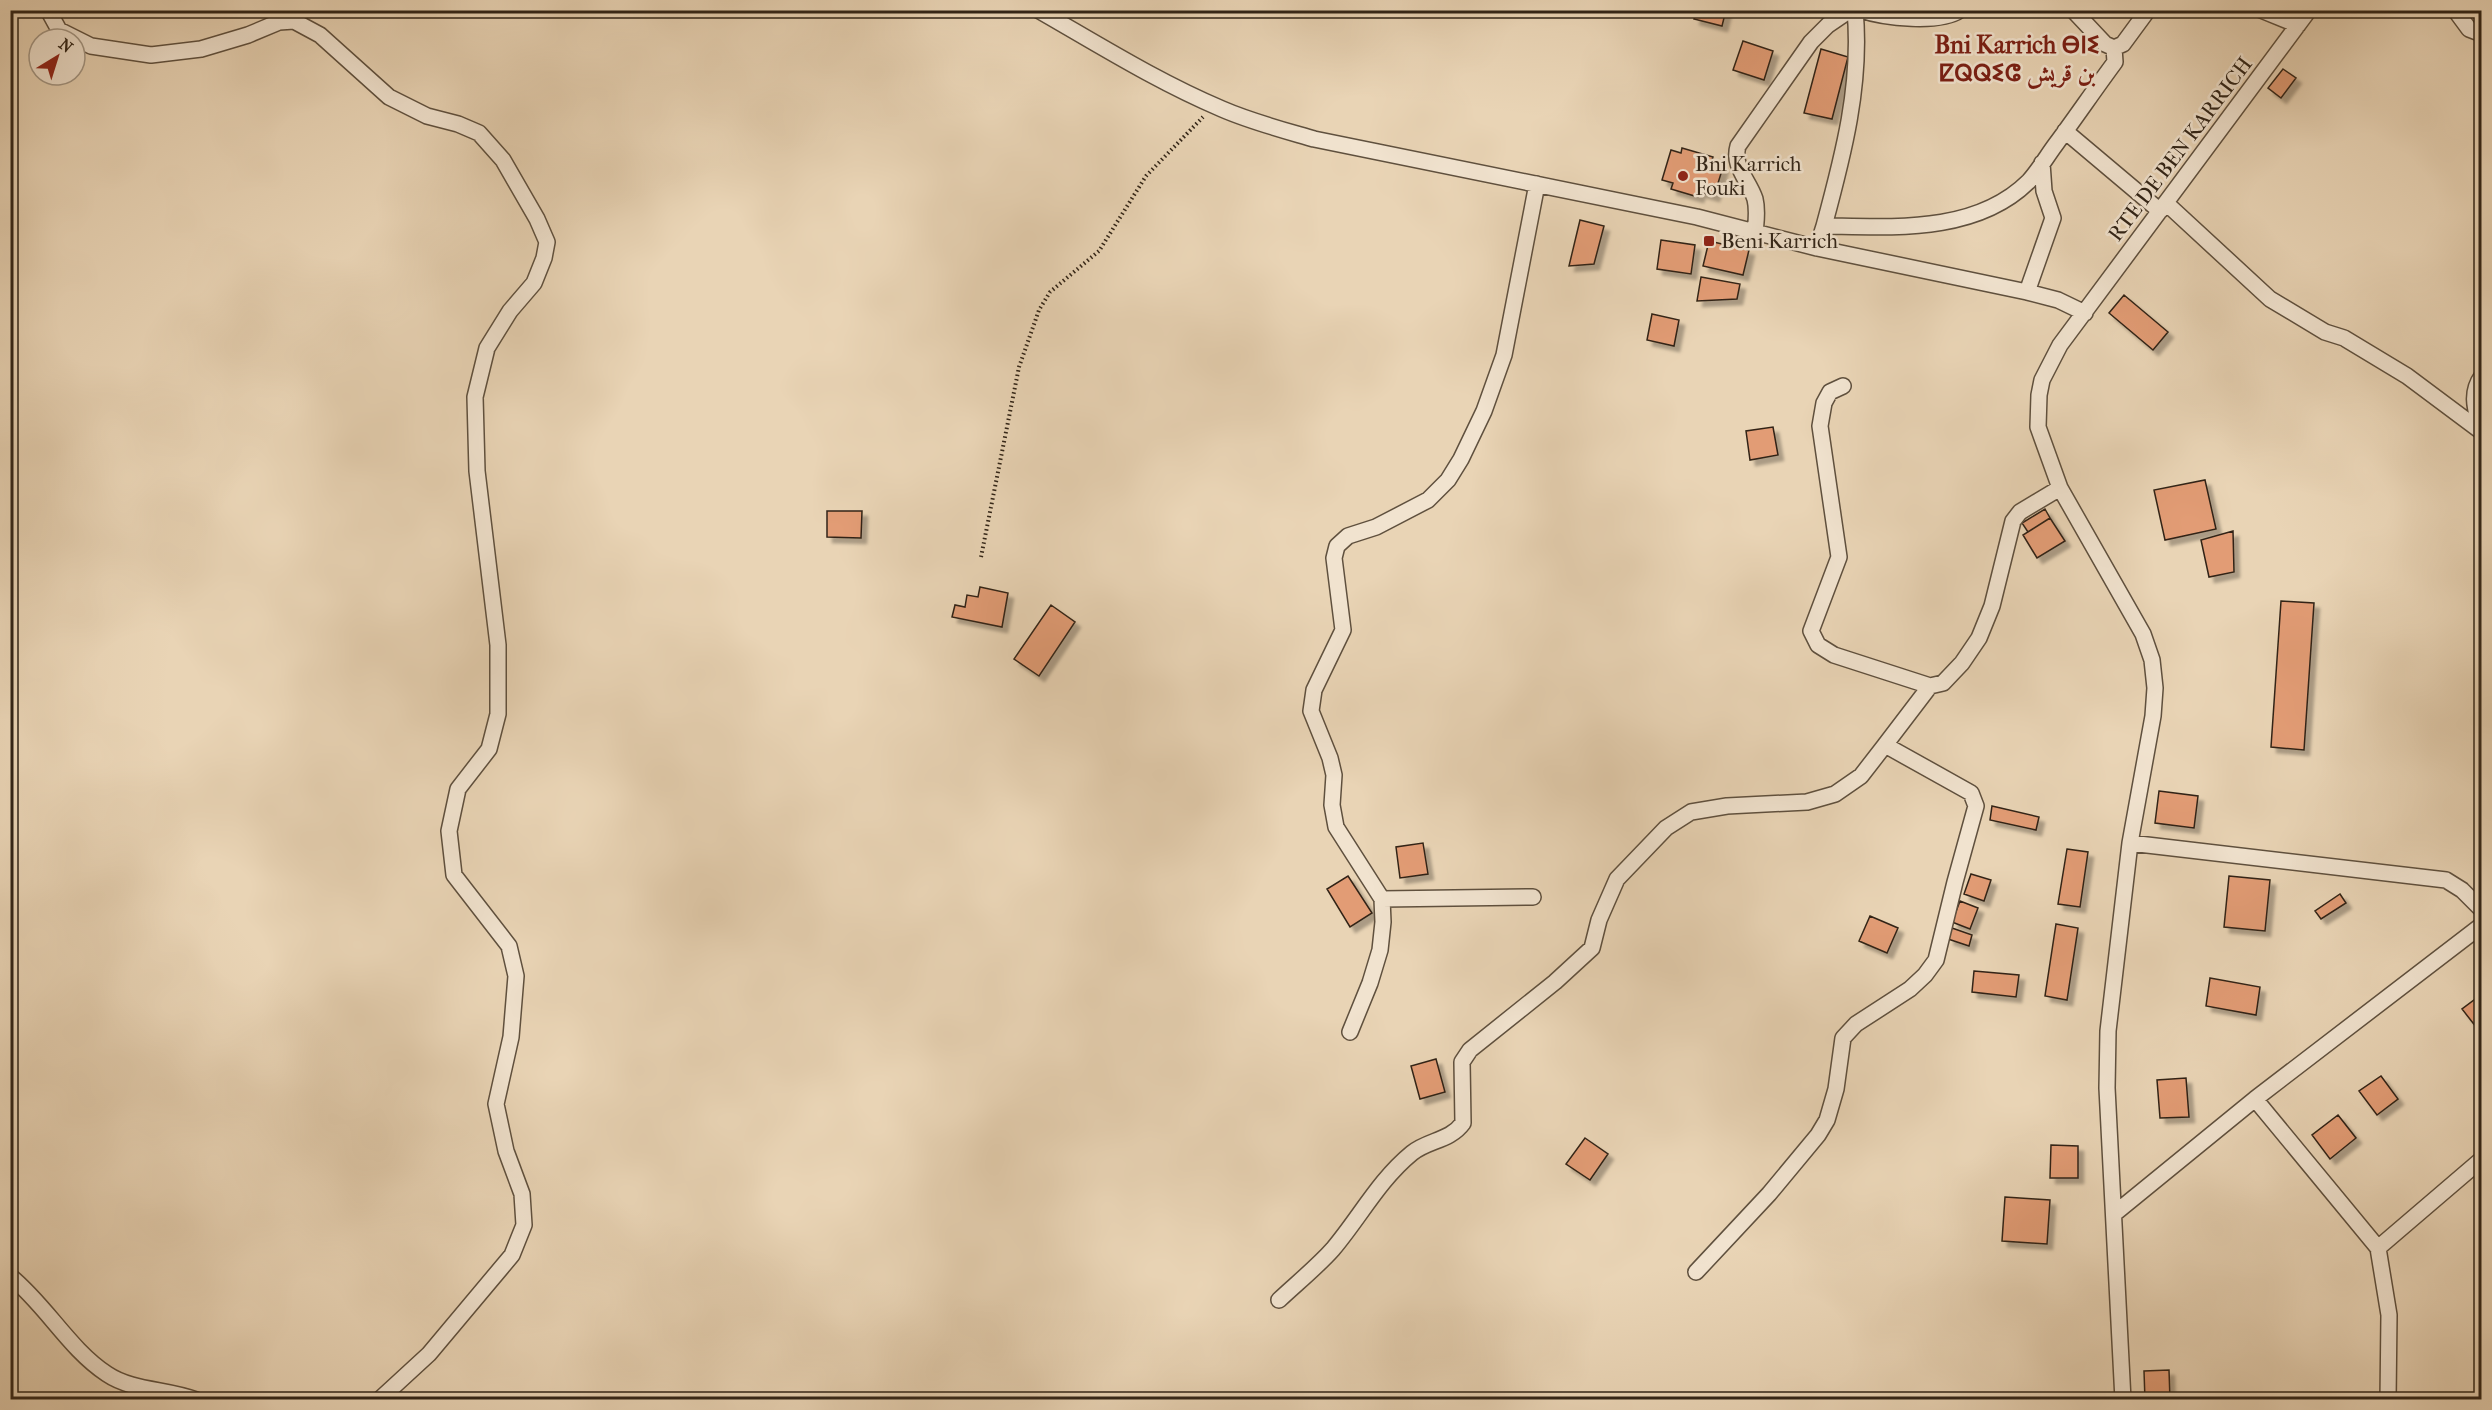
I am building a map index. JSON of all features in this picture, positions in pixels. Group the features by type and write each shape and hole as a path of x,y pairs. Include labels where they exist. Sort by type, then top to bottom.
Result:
{"street":[{"path":"48,10 59,30 91,46 152,55 201,49 279,22 294,21 320,35 390,97 427,116 459,123 479,133 503,160 537,219 547,242 534,283 510,311 487,348 475,397 477,471 498,645 498,714 489,749 459,789 449,831 454,875 509,946 516,976 511,1037 496,1104 506,1151 522,1194 524,1225 512,1256 429,1354 379,1400"},
{"path":"1038,10 1181,91 1269,126 1314,139 1697,218 1817,248 2027,292 2058,300 2085,313"},
{"path":"1755,233 1757,216 1755,199 1738,165 1736,155 1738,146 1810,42 1828,26 1853,10 1857,33 1856,68 1850,119 1817,248"},
{"path":"1861,10 1875,15 1942,18 1960,10"},
{"path":"2073,10 2105,44 2114,48 2123,44 2148,10"},
{"path":"2261,10 2298,25"},
{"name":"RTE DE BEN KARRICH","path":"2123,1400 2107,1088 2108,1030 2130,843 2153,716 2155,688 2151,660 2143,633 2060,488 2038,427 2039,395 2050,362 2060,345 2309,10"},
{"path":"2455,10 2469,29 2481,34"},
{"path":"1824,226 1901,226 1964,217 2006,198 2029,181 2115,62 2114,48"},
{"path":"2065,131 2163,207 2270,298 2325,332 2344,338 2407,376 2481,432"},
{"path":"2027,292 2053,218 2044,191 2042,163"},
{"path":"1350,1032 1370,983 1380,950 1382,899 1336,827 1332,805 1334,775 1330,758 1311,711 1314,690 1343,630 1334,558 1337,546 1348,536 1376,527 1428,500 1448,480 1461,459 1484,411 1504,355 1538,184"},
{"path":"2481,376 2475,386 2474,405 2481,432"},
{"path":"1843,386 1830,392 1824,403 1820,426 1839,557 1811,631 1818,645 1834,655 1930,686 1943,683 1962,663 1979,638 1992,606 2013,521 2020,512 2060,488"},
{"path":"1279,1300 1332,1249 1380,1184 1413,1151 1459,1130 1463,1123 1462,1062 1470,1050 1555,982 1592,948 1599,920 1617,879 1666,828 1691,812 1727,806 1807,802 1835,794 1862,776 1930,686"},
{"path":"1696,1272 1768,1194 1818,1135 1827,1120 1836,1089 1843,1038 1856,1024 1910,989 1925,975 1936,960 1976,806 1975,800 1971,793 1886,744"},
{"path":"2130,843 2446,880 2462,890 2481,910"},
{"path":"1382,899 1533,897"},
{"path":"2114,1214 2255,1099 2481,925"},
{"path":"2255,1099 2378,1248 2389,1315 2388,1400"},
{"path":"2378,1248 2481,1159"},
{"path":"10,1276 29,1291 87,1359 109,1376 132,1385 178,1393 196,1400"}],"path":[{"path":"981,557 1019,367 1039,310 1050,292 1099,251 1146,176 1213,105"}],"building":[{"path":"1697,10 1726,10 1722,26 1694,19"},
{"path":"1743,41 1773,51 1764,80 1733,70"},
{"path":"1821,49 1848,57 1832,119 1804,113"},
{"path":"2283,69 2296,78 2281,98 2268,88"},
{"path":"1682,148 1713,157 1711,163 1723,167 1714,196 1700,192 1698,197 1671,189 1673,183 1662,180 1671,150 1681,153"},
{"path":"1580,220 1604,226 1594,264 1569,266"},
{"path":"1661,240 1695,245 1691,274 1657,269"},
{"path":"1709,241 1749,250 1743,275 1703,266"},
{"path":"1701,277 1740,284 1737,299 1697,301"},
{"path":"2124,295 2168,332 2153,350 2109,313"},
{"path":"1652,314 1679,320 1674,346 1647,340"},
{"path":"1773,427 1778,455 1750,460 1746,431"},
{"path":"2205,480 2216,529 2165,540 2154,490"},
{"path":"2045,509 2050,518 2028,532 2022,523"},
{"path":"827,511 862,511 861,538 827,537"},
{"path":"2050,518 2065,541 2037,558 2023,535"},
{"path":"2233,531 2234,572 2209,577 2201,540"},
{"path":"980,587 1008,593 1002,627 952,617 955,605 965,607 967,595 978,597"},
{"path":"2281,601 2314,603 2304,750 2271,747"},
{"path":"1051,605 1075,622 1039,676 1014,659"},
{"path":"2159,791 2198,796 2194,828 2155,823"},
{"path":"1992,806 2039,817 2036,830 1990,820"},
{"path":"1423,843 1428,874 1400,878 1396,847"},
{"path":"2067,849 2088,852 2080,907 2058,904"},
{"path":"1971,874 1991,880 1984,901 1964,894"},
{"path":"1348,876 1372,913 1350,927 1327,889"},
{"path":"2229,876 2270,880 2265,931 2224,927"},
{"path":"2340,894 2346,903 2321,919 2315,911"},
{"path":"1960,901 1978,908 1970,929 1952,922"},
{"path":"1870,916 1898,928 1887,953 1859,941"},
{"path":"2056,924 2078,928 2067,1000 2045,996"},
{"path":"1952,928 1972,935 1969,946 1948,939"},
{"path":"1974,971 2019,975 2016,997 1972,992"},
{"path":"2210,978 2260,987 2256,1015 2206,1006"},
{"path":"2482,994 2482,1031 2480,1032 2462,1009"},
{"path":"1436,1059 1445,1092 1420,1099 1411,1066"},
{"path":"2381,1076 2398,1099 2377,1115 2359,1091"},
{"path":"2186,1078 2189,1117 2160,1118 2157,1080"},
{"path":"2338,1115 2356,1138 2330,1159 2312,1135"},
{"path":"1585,1138 1608,1154 1590,1180 1566,1164"},
{"path":"2051,1145 2078,1146 2078,1178 2050,1178"},
{"path":"2005,1197 2050,1200 2047,1244 2002,1241"},
{"path":"2169,1370 2170,1400 2145,1400 2144,1371"}],"place":[{"name":"Bni Karrich Fouki","path":"1683,176"},
{"name":"Beni Karrich","path":"1709,241"}],"district":[{"name":"Bni Karrich ⴱⵏⵉ ⵇⵕⵕⵉⵛ بن قريش","path":"2017,59"}]}
